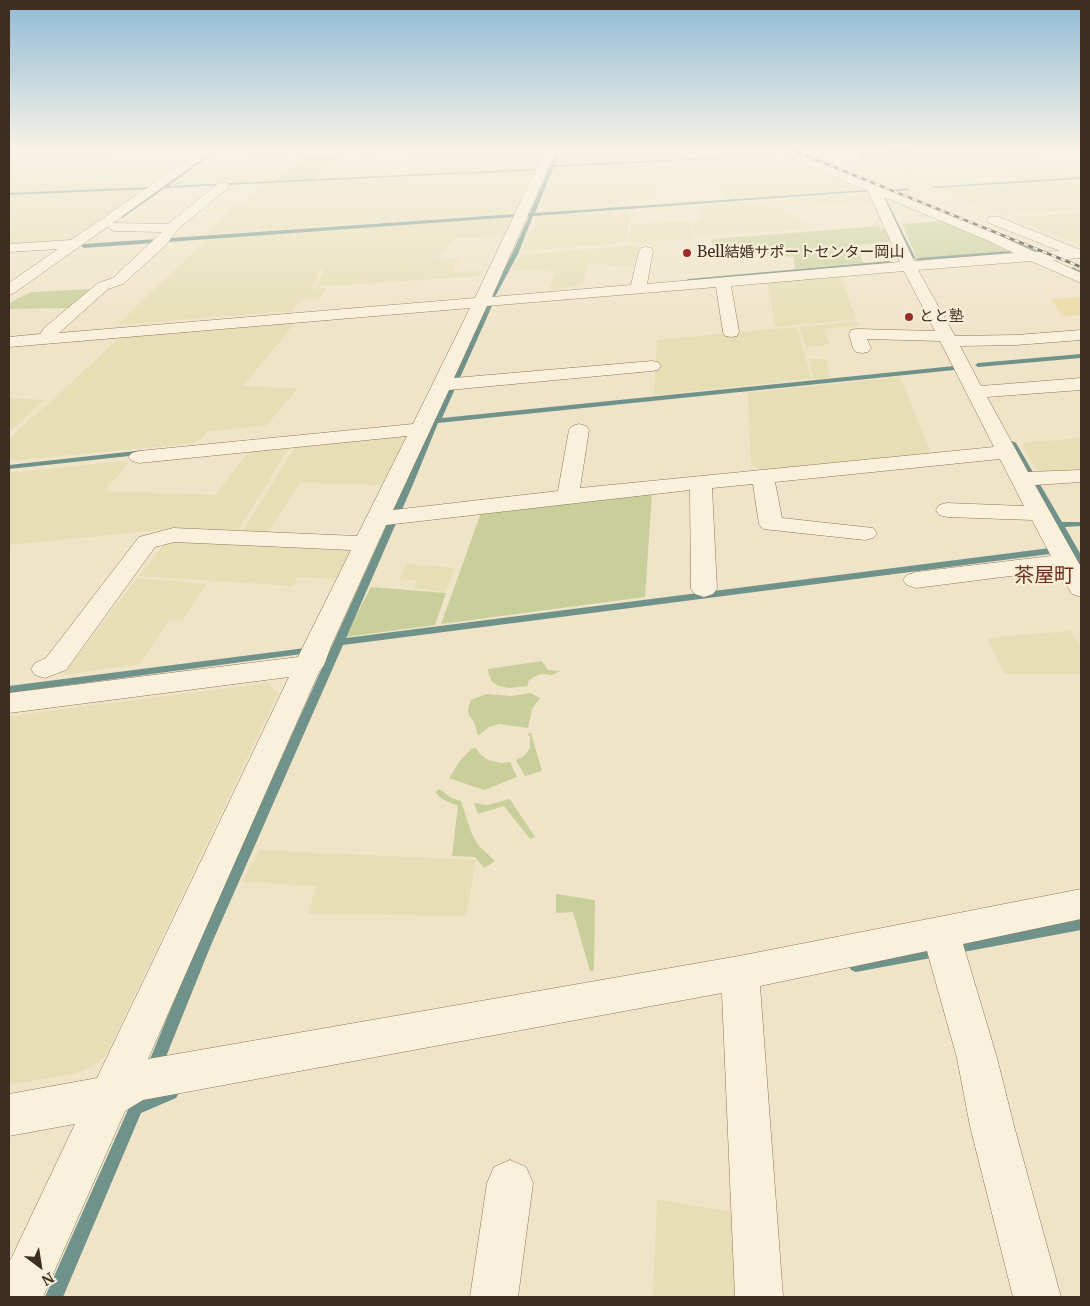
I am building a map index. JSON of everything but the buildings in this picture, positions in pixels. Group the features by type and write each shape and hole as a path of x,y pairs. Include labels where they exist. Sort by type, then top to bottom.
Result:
{"street":[{"path":"9,290 122,211"},
{"path":"48,335 103,286 118,281 195,211"},
{"path":"18,1297 137,1085 314,655 366,544 388,518 421,426 448,385 480,303 524,211"},
{"path":"884,211 909,266 949,338 975,392 1007,452 1029,479 1040,513 1076,575 916,580"},
{"path":"924,211 1081,278"},
{"path":"982,215 1081,254"},
{"path":"114,227 166,236"},
{"path":"9,248 74,244"},
{"path":"639,286 646,251"},
{"path":"9,342 48,335 480,303 639,286 723,282 1032,256 1081,254"},
{"path":"723,282 731,332"},
{"path":"862,348 857,334 1016,340 1081,335"},
{"path":"448,385 652,366"},
{"path":"975,392 1081,384"},
{"path":"139,457 421,426"},
{"path":"568,496 579,430"},
{"path":"388,518 568,496 1007,452"},
{"path":"763,476 771,524 865,533"},
{"path":"1029,479 1081,476"},
{"path":"701,482 704,589"},
{"path":"948,510 1040,513"},
{"path":"45,669 56,664 147,542 173,535 366,544"},
{"path":"9,703 314,655"},
{"path":"9,1115 137,1085 740,986 944,944 1081,904"},
{"path":"944,944 977,1058 992,1126 1038,1297"},
{"path":"740,986 759,1297"},
{"path":"494,1297 510,1183"}],"shaded area":[{"path":"9,211 117,211 71,242 9,246"},
{"path":"231,211 513,211 503,214 203,234"},
{"path":"631,211 626,240 613,244 529,250 522,248 538,216 587,213 595,216 590,213 615,212 615,219 612,219 627,221 617,219 618,212"},
{"path":"699,211 787,211 811,227 807,227 809,229 693,237 692,220 699,220"},
{"path":"993,211 1056,211 1003,215"},
{"path":"1081,213 1081,245 1013,219 1025,217"},
{"path":"514,217 506,237 455,238 438,258 388,262 458,258 454,272 483,271 481,276 316,287 325,267 322,267 311,289 326,288 318,300 302,299 292,311 117,325 208,238"},
{"path":"691,221 692,239 629,243 631,224"},
{"path":"639,245 634,267 588,264 583,284 569,288 549,290 555,271 512,270 520,256 528,254"},
{"path":"841,275 856,319 775,326 767,280"},
{"path":"857,321 859,325 824,329 830,344 806,348 800,327"},
{"path":"295,323 243,386 297,389 266,426 208,431 196,443 9,461 9,439 123,335"},
{"path":"797,327 811,377 808,379 654,395 657,340"},
{"path":"809,359 826,359 830,378 813,379"},
{"path":"900,377 931,454 760,470 751,465 748,393"},
{"path":"9,398 45,400 9,432"},
{"path":"410,432 382,485 300,483 268,532 243,531 297,444"},
{"path":"1081,437 1081,471 1042,473 1035,468 1023,447 1025,442"},
{"path":"290,446 238,530 179,528 9,545 9,473 124,461 128,462 127,465 104,491 216,495 250,450"},
{"path":"171,541 351,550 337,579 298,577 293,586 139,576 165,543"},
{"path":"406,564 455,568 445,592 413,588 417,580 400,579"},
{"path":"137,578 206,584 182,621 170,620 139,664 63,675"},
{"path":"1070,631 1081,647 1081,674 1005,674 987,638"},
{"path":"268,683 278,693 106,1055 91,1067 74,1074 9,1085 9,716"},
{"path":"259,850 476,860 466,916 308,914 316,886 242,882"},
{"path":"657,1199 736,1213 739,1297 653,1297"}],"green space":[{"path":"942,221 989,241 1009,252 917,258 902,224"},
{"path":"879,226 880,229 887,229 892,242 857,245 863,263 795,269 794,257 759,255 757,250 713,249 712,239"},
{"path":"91,289 69,308 9,309 9,304 31,292"},
{"path":"652,493 645,597 441,624 481,513"},
{"path":"371,587 446,593 435,625 345,637"},
{"path":"542,661 548,670 560,671 552,675 541,674 534,677 529,680 527,686 509,688 492,682 489,675 488,669"},
{"path":"530,693 540,698 532,709 528,728 499,724 489,727 478,736 474,722 469,716 468,709 471,700 486,694 512,696"},
{"path":"531,733 542,771 525,776 516,760 524,756 530,748 530,737 527,734"},
{"path":"476,748 488,760 501,763 510,762 517,777 484,790 449,778 459,762 471,749"},
{"path":"439,789 452,798 461,801 471,832 478,845 495,861 484,868 475,857 452,856 458,806 442,799 435,792"},
{"path":"510,799 535,837 530,839 504,806 478,814 474,803 487,805"},
{"path":"556,894 595,900 594,970 590,971 573,912 556,913"}],"sand":[{"path":"1081,297 1081,315 1062,316 1051,299"}],"waterway":[{"path":"120,217 129,211"},
{"path":"532,215 584,211"},
{"path":"890,211 914,258"},
{"path":"84,246 532,215"},
{"path":"493,295 515,254 532,215"},
{"path":"1007,239 1036,252"},
{"path":"918,260 1009,253"},
{"path":"688,281 889,263"},
{"path":"1073,269 1081,273"},
{"path":"437,421 489,306"},
{"path":"978,365 1081,356"},
{"path":"437,421 954,368"},
{"path":"421,425 437,421"},
{"path":"339,642 410,482 434,423"},
{"path":"1012,443 1081,562"},
{"path":"9,467 145,452"},
{"path":"1061,525 1081,524"},
{"path":"339,642 1050,551"},
{"path":"154,1069 204,945 339,642"},
{"path":"9,690 313,650"},
{"path":"856,966 1081,924"},
{"path":"54,1297 136,1108 171,1093"}],"railway":[{"path":"943,211 1081,267"}],"place":[{"name":"Bell結婚サポートセンター岡山","path":"687,253"},
{"name":"とと塾","path":"909,317"}],"district":[{"name":"茶屋町","path":"1044,576"}]}
